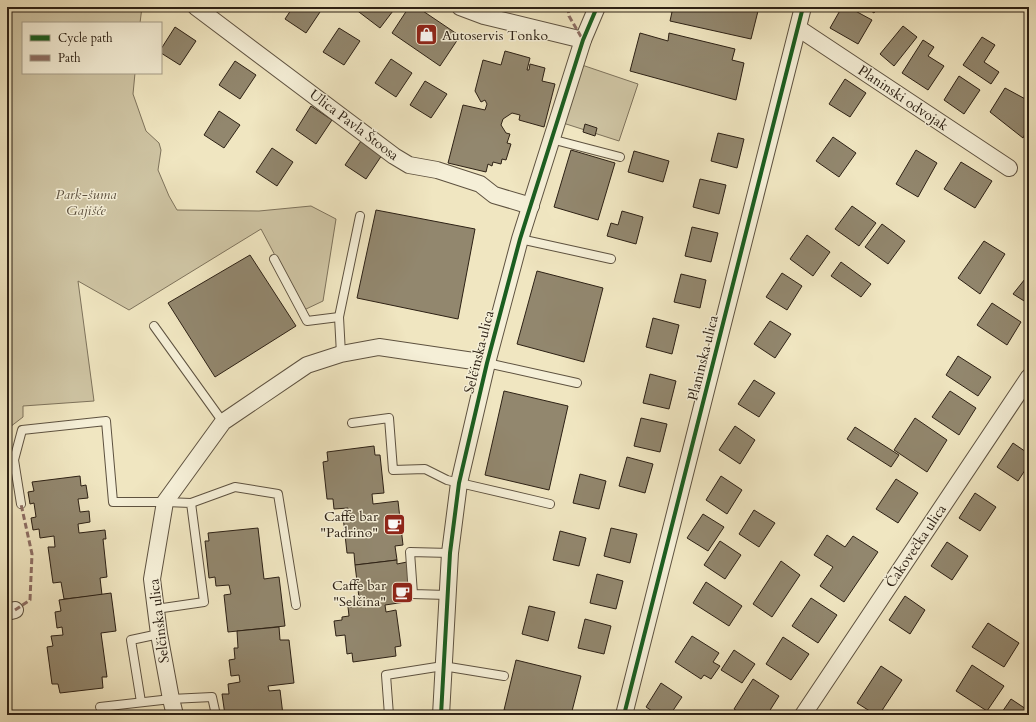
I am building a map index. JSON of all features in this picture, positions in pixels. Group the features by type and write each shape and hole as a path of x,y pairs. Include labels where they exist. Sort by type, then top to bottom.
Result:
{"street":[{"name":"Ulica Pavla Štoosa","path":"196,7 394,156 409,165 437,170 480,184 494,195 531,206"},
{"path":"460,7 484,16 583,40"},
{"name":"Selčinska ulica","path":"441,715 450,553 459,482 487,363 520,239 583,40 597,7"},
{"name":"Planinska ulica","path":"624,715 803,7"},
{"name":"Planinski odvojak","path":"798,28 1009,168"},
{"name":"Selčinska ulica","path":"175,715 170,699 159,634 152,579 165,502 224,422 307,366 341,354 379,347 487,363"},
{"name":"Čakovečka ulica","path":"803,715 1029,377"}],"lane":[{"path":"552,139 620,157"},
{"path":"341,354 339,317 360,216"},
{"path":"520,239 611,259"},
{"path":"274,259 307,321 339,317"},
{"path":"154,326 224,422"},
{"path":"487,363 578,383"},
{"path":"352,423 389,418 393,470 425,469 447,480 550,504"},
{"path":"21,504 14,460 22,430 106,420 113,502 191,503 235,487 278,494 296,604"},
{"path":"156,610 204,602 191,503"},
{"path":"447,595 413,594 410,552 450,553"},
{"path":"142,702 131,640 159,634"},
{"path":"389,715 386,675 443,666 504,676"},
{"path":"100,707 170,699 212,697 216,715"}],"green space":[{"name":"Park-šuma Gajišće","path":"7,7 142,7 140,22 22,22 22,74 135,74 133,94 146,131 159,143 161,150 158,170 169,196 177,210 259,211 311,206 336,219 323,301 304,310 261,229 129,310 78,281 94,401 23,406 23,417 10,427 7,434"},
{"path":"579,64 638,84 619,141 560,122"}],"building":[{"path":"293,7 320,7 322,9 306,33 285,19"},
{"path":"357,7 396,7 380,28 355,9"},
{"name":"Autoservis Tonko","path":"409,7 417,7 460,36 440,66 392,33"},
{"path":"651,7 759,7 751,39 670,21 672,12"},
{"path":"842,7 848,7 872,20 858,44 830,28"},
{"path":"865,7 878,7 874,13"},
{"path":"903,26 917,37 894,66 880,54"},
{"path":"175,27 196,41 180,65 162,54 162,47"},
{"path":"339,28 360,41 344,65 323,52"},
{"path":"640,33 668,41 669,33 735,49 732,60 744,63 736,100 630,71"},
{"path":"982,37 995,45 984,62 999,72 991,84 963,65"},
{"path":"923,40 934,47 928,56 944,66 928,90 902,73"},
{"path":"505,51 530,58 527,70 529,70 530,64 545,68 542,81 555,84 544,127 519,120 520,115 512,113 503,119 501,125 506,133 510,134 507,143 511,144 506,160 502,159 501,164 493,162 492,166 488,164 486,172 448,163 463,105 485,110 487,104 485,100 481,102 475,91 483,60 501,65"},
{"path":"391,59 412,73 396,97 375,83"},
{"path":"235,61 256,75 240,99 219,85"},
{"path":"959,76 980,90 964,114 944,100"},
{"path":"845,79 866,93 850,117 829,104"},
{"path":"425,81 447,94 431,118 410,105"},
{"path":"1005,88 1029,101 1029,126 1023,138 990,112"},
{"path":"311,106 332,120 316,144 296,130"},
{"path":"219,111 240,125 224,148 204,135"},
{"path":"585,124 597,128 595,136 583,132"},
{"path":"718,133 744,139 737,168 711,161"},
{"path":"833,137 856,153 839,177 816,161"},
{"path":"361,141 382,155 366,179 345,165"},
{"path":"272,148 293,162 277,186 256,172"},
{"path":"571,150 615,163 598,220 554,207"},
{"path":"916,150 937,163 918,197 896,184"},
{"path":"634,151 669,161 663,182 628,172"},
{"path":"961,162 992,181 975,208 944,189"},
{"path":"700,179 726,185 719,214 693,207"},
{"path":"852,206 876,223 859,246 835,229"},
{"path":"376,210 475,229 458,319 357,298"},
{"path":"622,211 643,217 636,244 607,236 611,223 618,225"},
{"path":"882,224 905,241 888,264 865,247"},
{"path":"692,227 718,233 711,262 685,256"},
{"path":"807,235 830,252 813,276 790,259"},
{"path":"984,241 1005,254 980,294 958,278"},
{"path":"250,255 296,326 215,377 168,303"},
{"path":"841,262 871,284 861,297 831,276"},
{"path":"537,271 603,288 584,362 517,344"},
{"path":"782,273 802,286 787,310 766,297"},
{"path":"681,274 706,280 700,308 674,302"},
{"path":"1029,274 1029,304 1013,294"},
{"path":"992,303 1021,322 1007,345 977,325"},
{"path":"653,318 679,325 672,354 646,347"},
{"path":"770,321 791,334 775,358 754,344"},
{"path":"958,356 991,377 978,396 946,375"},
{"path":"650,374 676,381 669,409 643,403"},
{"path":"754,380 775,393 759,417 738,404"},
{"path":"504,391 568,406 549,490 485,475"},
{"path":"950,391 976,408 959,435 932,417"},
{"path":"641,418 667,424 660,452 634,446"},
{"path":"915,418 947,440 927,472 894,450"},
{"path":"735,426 755,440 740,464 719,450"},
{"path":"855,427 899,455 891,467 847,439"},
{"path":"1013,443 1029,454 1029,464 1018,481 997,467"},
{"path":"374,446 375,455 380,455 384,493 372,494 373,504 398,501 403,545 395,546 397,560 355,565 354,553 347,553 343,516 349,516 348,508 334,509 333,499 327,499 323,462 328,461 327,452"},
{"path":"627,457 653,464 645,493 619,486"},
{"path":"580,474 606,481 599,509 573,503"},
{"path":"80,476 81,486 86,485 88,498 78,499 80,512 89,511 90,522 78,524 79,533 105,530 106,539 103,539 107,577 100,578 102,595 64,599 61,582 53,583 48,547 55,547 54,536 40,538 39,529 33,530 31,518 36,517 34,503 30,504 28,492 34,491 32,482"},
{"path":"721,476 742,490 727,514 706,500"},
{"path":"896,479 918,493 898,523 876,509"},
{"path":"975,493 996,507 980,531 959,518"},
{"path":"754,510 775,523 759,547 739,534"},
{"path":"703,514 724,527 708,551 687,538"},
{"path":"258,528 264,579 279,577 285,626 228,632 224,595 231,594 229,585 216,586 215,577 209,578 205,541 209,541 208,533"},
{"path":"611,528 637,534 630,563 604,556"},
{"path":"560,531 586,538 579,566 553,560"},
{"path":"827,535 845,547 853,536 878,552 844,602 820,586 833,567 814,555"},
{"path":"720,541 741,555 725,579 704,565"},
{"path":"947,542 968,556 952,580 931,566"},
{"path":"397,560 397,564 407,562 412,601 385,605 386,612 396,610 401,646 395,647 396,656 353,662 352,653 347,654 345,635 336,636 334,621 342,620 342,617 349,616 348,607 360,606 355,565"},
{"path":"781,561 800,575 772,617 753,604"},
{"path":"597,574 623,581 616,609 590,603"},
{"path":"706,582 742,606 729,626 693,603"},
{"path":"111,593 116,631 101,633 107,677 102,677 103,688 60,693 58,684 52,684 47,647 53,646 51,636 63,635 62,627 57,628 55,612 61,611 59,600"},
{"path":"905,596 925,610 910,634 889,620"},
{"path":"811,598 837,615 818,643 792,626"},
{"path":"529,606 555,612 548,641 522,634"},
{"path":"585,619 611,626 604,654 578,648"},
{"path":"988,623 1019,643 1004,667 972,647"},
{"path":"279,627 280,640 289,640 294,683 268,686 269,691 280,690 283,715 225,715 222,694 229,694 228,684 240,682 239,675 231,676 229,660 235,659 234,648 238,648 237,631"},
{"path":"692,636 719,653 713,662 720,666 711,679 704,675 701,679 675,662"},
{"path":"783,637 809,654 791,680 766,664"},
{"path":"734,650 755,664 742,683 721,670"},
{"path":"516,660 581,676 571,715 526,715 504,710"},
{"path":"972,665 1004,686 987,711 956,691"},
{"path":"881,666 902,680 879,715 876,715 857,703"},
{"path":"753,679 779,696 767,715 743,715 734,709"},
{"path":"661,683 682,697 670,715 658,715 646,707"},
{"path":"1011,699 1029,711 1029,715 1000,715"}],"marked path":[{"path":"568,7 569,16 583,40"},
{"path":"15,610 30,600 32,554 21,504"}],"cycle path":[{"path":"441,715 450,553 459,483 487,363 520,239 583,40 597,7"},
{"path":"624,715 803,7"}],"place":[{"name":"Autoservis Tonko","path":"426,35"},
{"name":"Caffe bar \"Padrino\"","path":"394,524"},
{"name":"Caffe bar \"Selčina\"","path":"402,593"}]}
